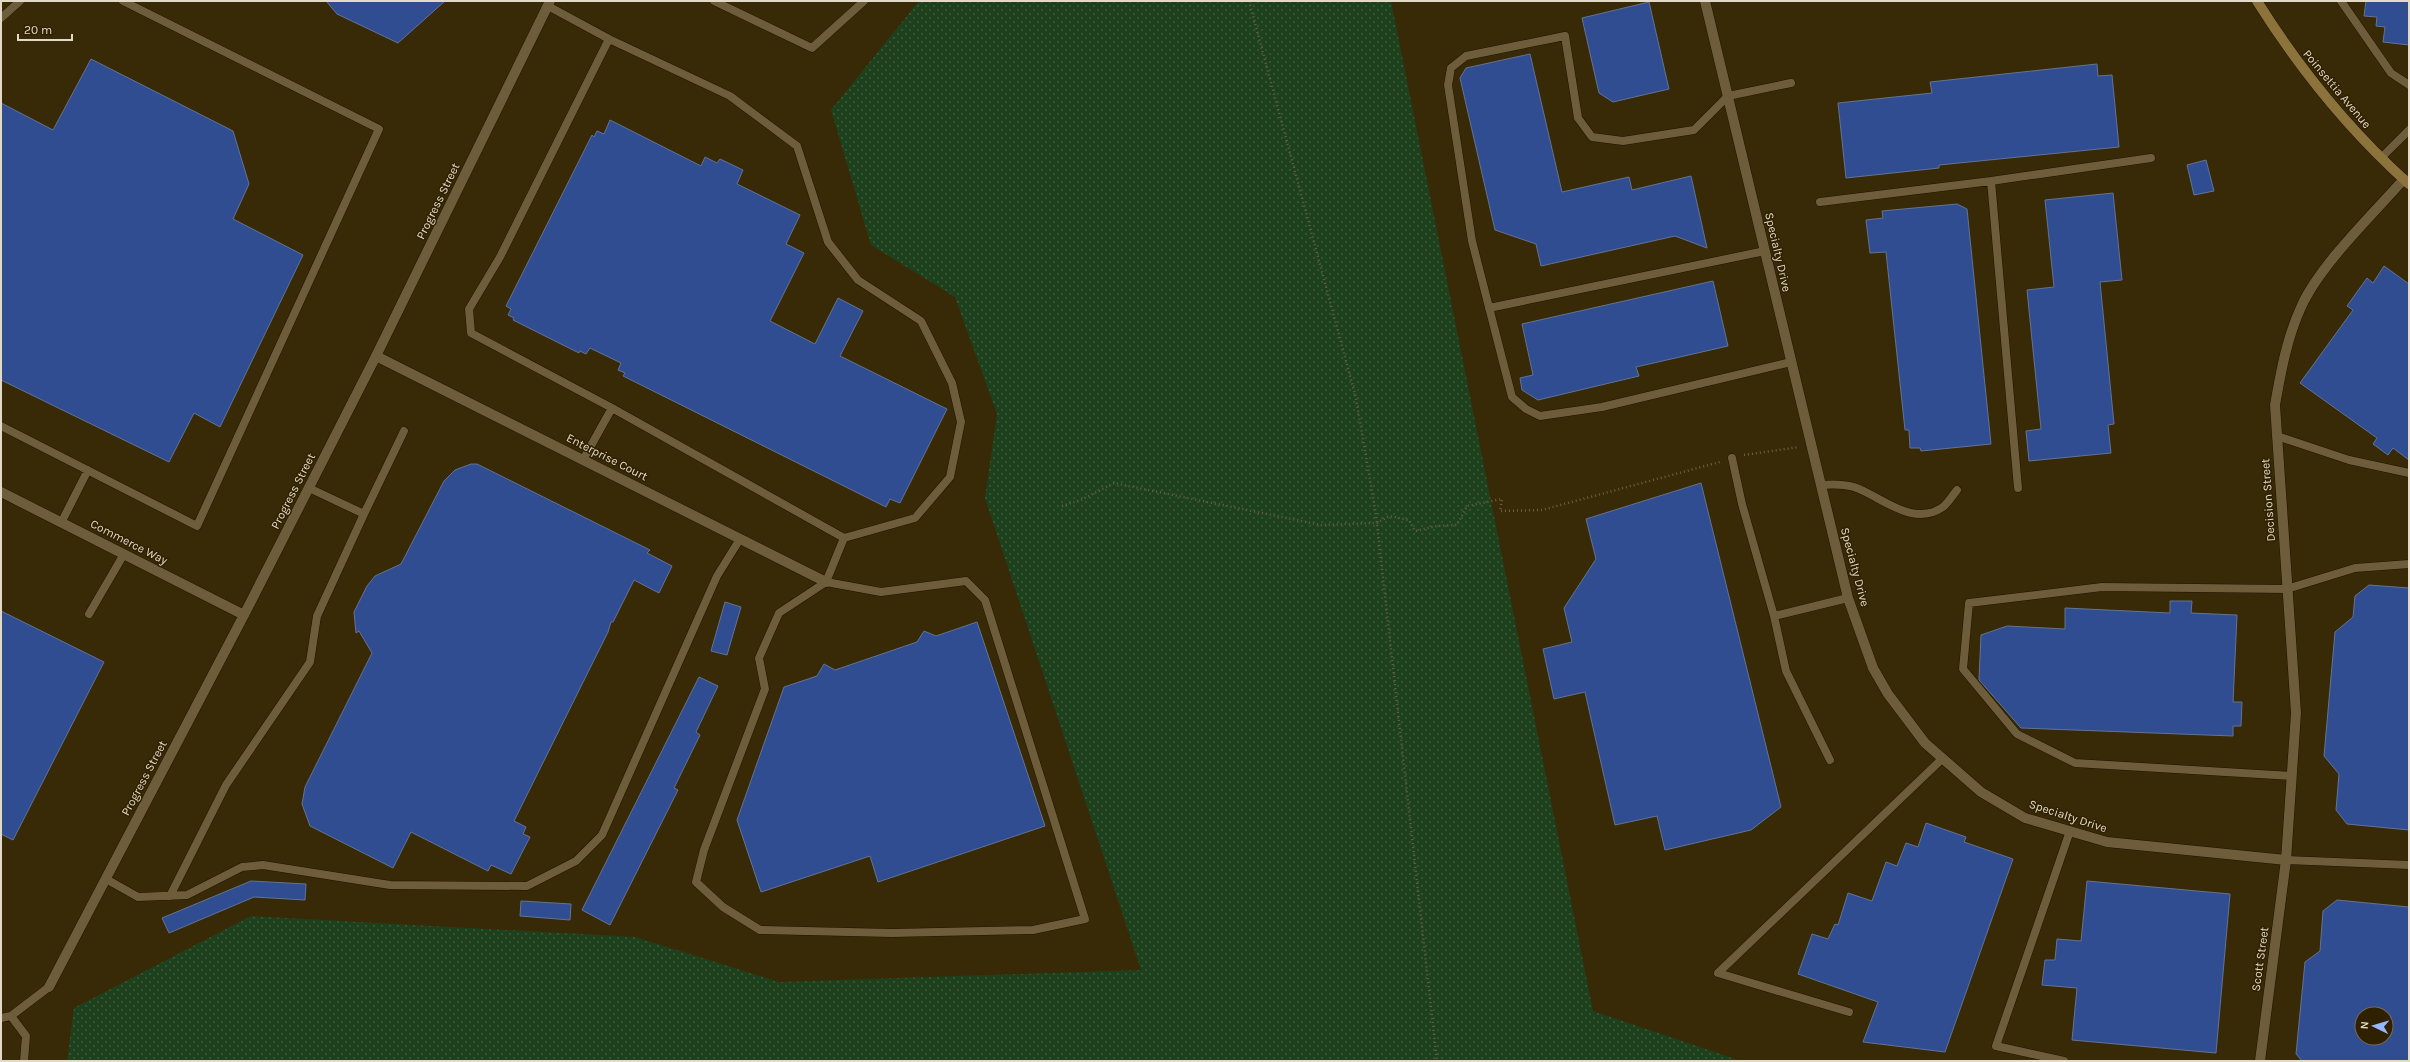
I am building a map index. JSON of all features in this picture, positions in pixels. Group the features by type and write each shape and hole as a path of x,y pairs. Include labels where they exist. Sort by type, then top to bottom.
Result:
{"main road":[{"name":"Poinsettia Avenue","path":"2257,1 2287,48 2363,141 2406,181"}],"street":[{"name":"Specialty Drive","path":"1705,1 1848,598 1873,668 1888,694 1925,743 1981,792 2025,818 2107,842 2286,860"},
{"name":"Progress Street","path":"49,987 309,488 376,356 549,3"},
{"name":"Decision Street","path":"2286,860 2296,713 2275,405 2283,357 2302,304 2329,264 2406,181"},
{"name":"Enterprise Court","path":"376,356 826,582"},
{"name":"Commerce Way","path":"1,492 244,615"},
{"name":"Scott Street","path":"2260,1061 2286,860"}],"lane":[{"path":"1,18 20,1"},
{"path":"1,426 197,526 379,129 123,1"},
{"path":"714,1 812,48 864,1"},
{"path":"2342,1 2391,73 2409,85"},
{"path":"549,3 609,39 730,96 797,146 828,242 858,280 921,321 952,383 961,422 950,477 915,518 844,538 612,408 472,333 469,309 500,257 609,39"},
{"path":"1791,83 1728,96 1694,130 1623,141 1592,137 1578,118 1565,36 1466,56 1450,68 1448,85 1472,241 1512,397 1526,409 1540,416 1602,407 1791,362"},
{"path":"2381,158 2409,130"},
{"path":"1820,202 1991,181 2151,158"},
{"path":"1991,181 2018,488"},
{"path":"1489,308 1765,250"},
{"path":"583,460 612,408"},
{"path":"170,896 226,785 310,662 317,616 404,430"},
{"path":"2277,436 2349,460 2409,473"},
{"path":"1732,458 1742,504 1774,616 1786,671 1830,760"},
{"path":"61,523 88,470"},
{"path":"1820,484 1854,487 1906,513 1920,514 1931,513 1944,506 1957,490"},
{"path":"309,488 364,514"},
{"path":"826,582 881,592 966,581 985,600 1085,919 1033,930 892,933 760,930 723,907 696,882 704,850 764,689 759,658 779,613 826,582 844,538"},
{"path":"106,879 138,897 187,895 242,867 263,865 390,885 527,886 576,861 602,835 717,576 740,539"},
{"path":"89,614 124,554"},
{"path":"2292,776 2075,763 2017,734 1963,669 1969,603 2102,587 2288,589 2355,568 2409,564"},
{"path":"1774,616 1848,598"},
{"path":"1849,1012 1718,973 1943,758"},
{"path":"2064,1061 1996,1046 2070,831"},
{"path":"2286,860 2409,865"},
{"path":"1,1018 11,1016 49,987"},
{"path":"11,1016 26,1036 24,1061"}],"path":[{"path":"1249,1 1356,398 1377,522 1437,1061"},
{"path":"1062,506 1081,500 1114,483 1321,525 1377,522 1390,516 1409,520 1415,531 1438,526 1457,525 1467,506 1502,499 1500,511 1542,510 1755,452 1811,446"}],"green space":[{"path":"919,1 1391,1 1593,1011 1741,1061 67,1061 74,1008 251,916 635,937 779,982 1141,970 985,498 997,414 955,297 871,245 831,110"}],"building":[{"path":"326,1 445,1 398,43 337,14"},
{"path":"2366,1 2409,1 2409,45 2383,42 2385,27 2376,26 2377,17 2364,16"},
{"path":"1649,2 1669,89 1613,102 1599,93 1582,18"},
{"path":"1530,54 1562,192 1629,177 1632,190 1691,176 1707,248 1675,236 1541,266 1536,244 1495,230 1460,78 1466,68"},
{"path":"91,59 233,131 249,184 233,219 303,255 220,427 194,413 169,462 1,380 1,103 53,130"},
{"path":"2097,64 2098,76 2112,75 2119,147 1939,165 1939,168 1846,178 1838,103 1932,93 1930,82"},
{"path":"610,120 701,166 705,157 717,163 720,159 743,170 737,184 800,215 786,244 804,253 770,321 815,344 838,298 863,311 840,356 947,409 900,503 890,499 886,507 623,376 625,373 618,370 621,363 590,348 586,354 580,351 579,353 513,320 514,318 508,315 511,309 506,306 592,135 594,137 597,131 604,134"},
{"path":"2206,160 2214,191 2194,195 2187,165"},
{"path":"2113,193 2122,280 2100,282 2114,424 2108,425 2111,453 2029,461 2026,431 2041,429 2027,290 2054,287 2045,200"},
{"path":"1957,204 1967,209 1991,444 1921,451 1920,448 1910,448 1909,430 1905,430 1886,252 1870,253 1866,220 1883,218 1882,211"},
{"path":"2384,266 2409,284 2409,460 2393,448 2388,455 2373,444 2377,438 2300,383 2353,310 2347,306 2367,278 2373,283"},
{"path":"1713,281 1728,346 1636,367 1639,376 1538,400 1522,390 1520,378 1533,375 1522,324"},
{"path":"471,464 477,464 650,550 647,553 672,566 659,593 634,580 613,622 611,622 608,632 514,821 526,827 523,834 530,837 511,874 491,865 488,871 411,832 393,868 310,826 302,804 305,787 372,653 359,631 356,633 354,612 367,586 375,576 401,564 444,481 455,470"},
{"path":"1701,483 1781,807 1751,830 1665,850 1657,816 1615,825 1585,692 1554,699 1543,649 1572,642 1564,608 1596,559 1586,519"},
{"path":"2369,585 2409,588 2409,830 2347,824 2336,810 2339,774 2324,756 2335,632 2353,617 2355,596"},
{"path":"2170,601 2192,601 2191,613 2237,615 2233,702 2242,702 2241,726 2233,726 2233,736 2021,728 1979,680 1981,635 2007,626 2065,629 2065,608 2170,613"},
{"path":"725,602 741,607 727,655 711,651"},
{"path":"1,611 104,662 13,840 1,834"},
{"path":"977,622 1045,826 878,882 870,856 761,892 737,820 784,687 817,676 824,664 835,670 917,642 924,631 936,636"},
{"path":"699,677 718,686 696,732 700,735 674,788 678,790 610,925 582,910"},
{"path":"1926,823 1966,837 1964,842 2013,859 1945,1052 1863,1042 1878,1002 1798,974 1812,934 1828,939 1835,924 1838,925 1848,893 1872,901 1886,862 1897,866 1906,843 1918,847"},
{"path":"251,881 306,884 305,900 254,897 169,933 162,918"},
{"path":"2087,881 2230,894 2216,1053 2072,1040 2077,988 2042,985 2045,960 2055,960 2057,939 2081,941"},
{"path":"2337,900 2409,907 2409,1061 2302,1061 2296,1054 2305,962 2320,951 2323,911"},
{"path":"521,901 571,904 570,920 520,916"}]}
